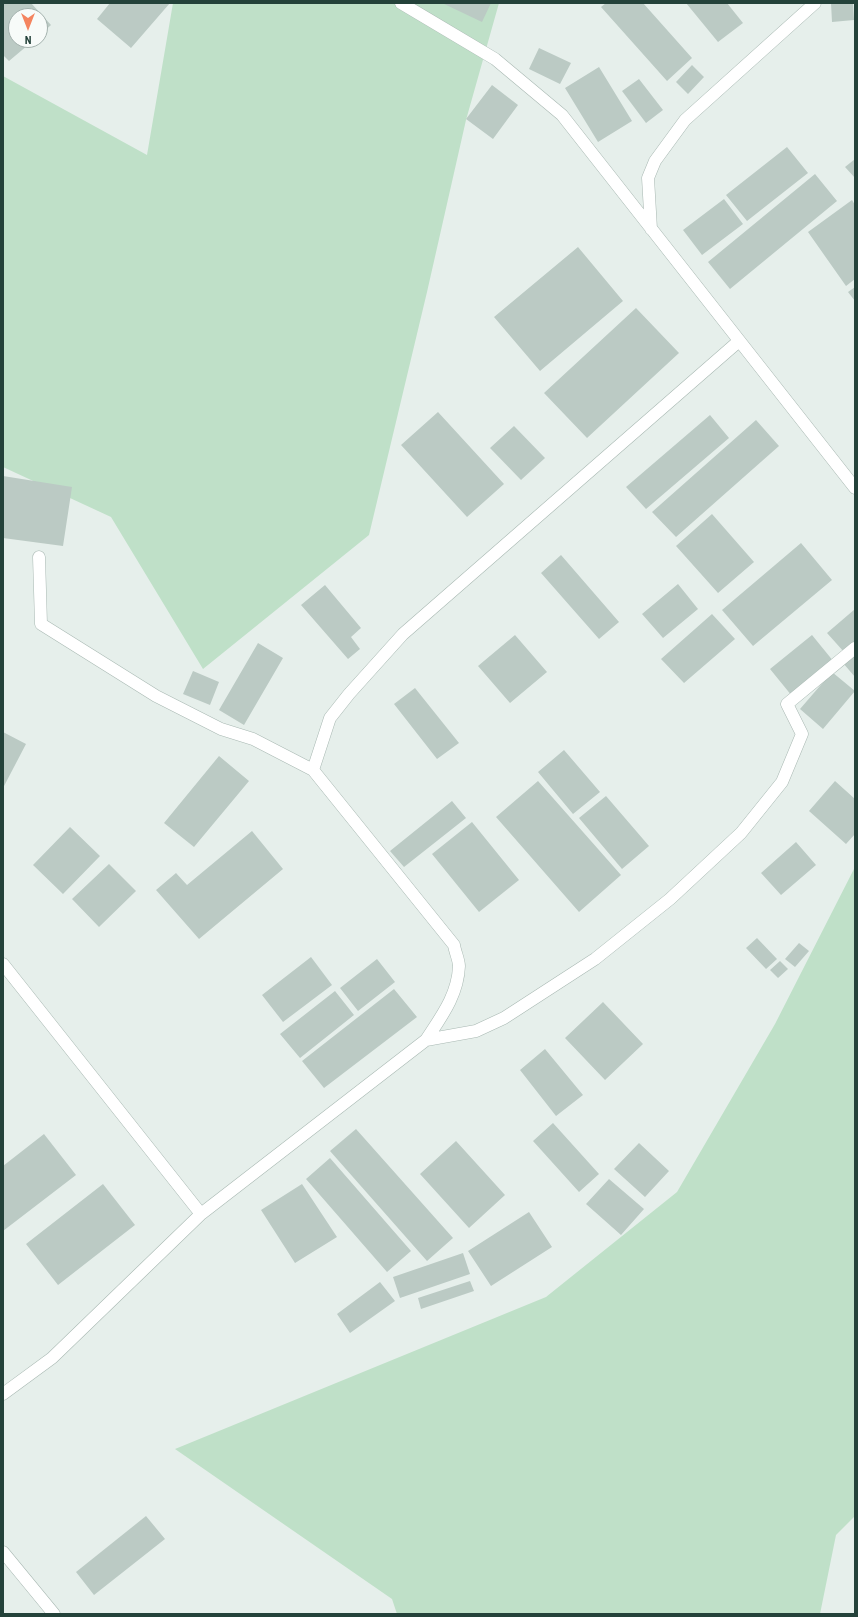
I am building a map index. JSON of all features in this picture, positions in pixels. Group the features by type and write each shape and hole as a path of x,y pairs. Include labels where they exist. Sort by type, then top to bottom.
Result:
{"street":[{"path":"401,3 496,59 562,115 855,488"},
{"path":"652,229 648,178 655,161 685,120 815,3"},
{"path":"313,770 330,718 349,694 403,634 739,341"},
{"path":"3,1394 52,1358 201,1214 426,1040 448,1007 456,985 459,965 454,945 313,770 254,738 221,729 194,717 156,696 41,624 39,557"},
{"path":"426,1040 476,1031 504,1018 595,959 670,899 741,833 782,782 802,734 787,704 855,648"},
{"path":"3,964 201,1214"},
{"path":"3,1552 54,1614"}],"green space":[{"path":"173,3 499,3 466,120 369,535 203,669 111,517 3,467 3,76 147,155"},
{"path":"855,867 855,1516 836,1535 820,1614 397,1614 392,1599 175,1449 546,1297 677,1192 775,1024"}],"building":[{"path":"3,3 31,3 36,8 8,8 8,48 24,48 9,61 3,55"},
{"path":"110,3 170,3 131,48 97,19"},
{"path":"442,3 491,3 482,22"},
{"path":"606,3 643,3 692,58 667,81 601,7"},
{"path":"686,3 727,3 743,23 718,42"},
{"path":"831,3 853,3 854,20 832,22"},
{"path":"539,48 571,63 560,84 529,69"},
{"path":"692,65 704,77 688,94 676,82"},
{"path":"599,67 632,121 598,142 565,88"},
{"path":"639,79 663,110 646,123 622,91"},
{"path":"492,85 518,105 493,139 466,119"},
{"path":"787,147 808,173 747,221 726,195"},
{"path":"855,159 855,178 845,167"},
{"path":"815,174 837,201 730,289 708,262"},
{"path":"724,199 743,224 702,255 683,230"},
{"path":"852,200 855,205 855,279 846,286 808,232"},
{"path":"578,247 623,301 540,371 494,317"},
{"path":"855,287 855,301 848,292"},
{"path":"636,308 679,353 587,438 544,393"},
{"path":"438,412 504,484 467,517 401,445"},
{"path":"710,415 729,438 646,509 626,487"},
{"path":"756,420 779,446 676,537 652,512"},
{"path":"514,426 545,458 521,480 490,448"},
{"path":"3,476 72,487 63,546 3,538"},
{"path":"712,514 754,562 718,593 676,546"},
{"path":"801,543 832,580 753,646 722,610"},
{"path":"561,555 619,622 599,639 541,573"},
{"path":"678,584 698,609 663,638 642,614"},
{"path":"325,585 361,628 351,637 360,649 348,659 301,605"},
{"path":"855,609 855,643 844,652 827,633"},
{"path":"712,614 735,639 684,683 661,659"},
{"path":"515,635 547,672 510,703 478,666"},
{"path":"812,635 834,662 792,696 770,669"},
{"path":"258,643 283,658 244,725 219,710"},
{"path":"855,654 855,677 843,663"},
{"path":"193,671 219,682 210,705 183,694"},
{"path":"832,672 855,691 823,729 800,709"},
{"path":"415,688 459,743 437,759 394,704"},
{"path":"3,732 26,744 3,788"},
{"path":"564,750 600,792 573,814 538,772"},
{"path":"219,756 249,781 194,847 164,823"},
{"path":"538,781 621,875 579,912 496,817"},
{"path":"835,781 855,799 855,834 846,844 809,811"},
{"path":"606,796 649,846 622,869 579,818"},
{"path":"452,801 466,818 404,867 390,851"},
{"path":"472,822 519,880 479,912 432,854"},
{"path":"70,827 100,856 63,894 33,865"},
{"path":"252,831 283,869 199,939 156,890 176,873 187,885"},
{"path":"796,842 816,865 781,895 761,873"},
{"path":"109,864 136,891 99,927 72,899"},
{"path":"757,938 777,959 766,969 746,948"},
{"path":"799,943 809,951 795,967 785,959"},
{"path":"311,957 332,985 283,1022 262,995"},
{"path":"377,959 395,982 358,1011 340,988"},
{"path":"780,961 788,969 778,978 770,970"},
{"path":"394,989 417,1017 324,1088 302,1061"},
{"path":"335,991 354,1015 300,1058 280,1034"},
{"path":"603,1002 643,1044 605,1080 565,1038"},
{"path":"545,1049 583,1095 556,1116 520,1070"},
{"path":"553,1123 599,1174 579,1192 533,1141"},
{"path":"356,1129 453,1238 427,1261 330,1151"},
{"path":"44,1134 76,1175 3,1231 3,1166"},
{"path":"456,1141 505,1195 469,1228 420,1174"},
{"path":"639,1143 669,1171 645,1197 614,1169"},
{"path":"330,1158 411,1251 387,1272 306,1179"},
{"path":"609,1179 644,1209 621,1235 586,1204"},
{"path":"103,1184 135,1225 58,1285 26,1244"},
{"path":"302,1184 337,1237 295,1263 261,1210"},
{"path":"529,1212 552,1247 491,1286 468,1251"},
{"path":"463,1253 470,1274 400,1298 393,1277"},
{"path":"470,1281 474,1291 421,1309 418,1298"},
{"path":"380,1282 395,1301 350,1333 337,1314"},
{"path":"146,1516 165,1539 94,1595 76,1572"}]}
